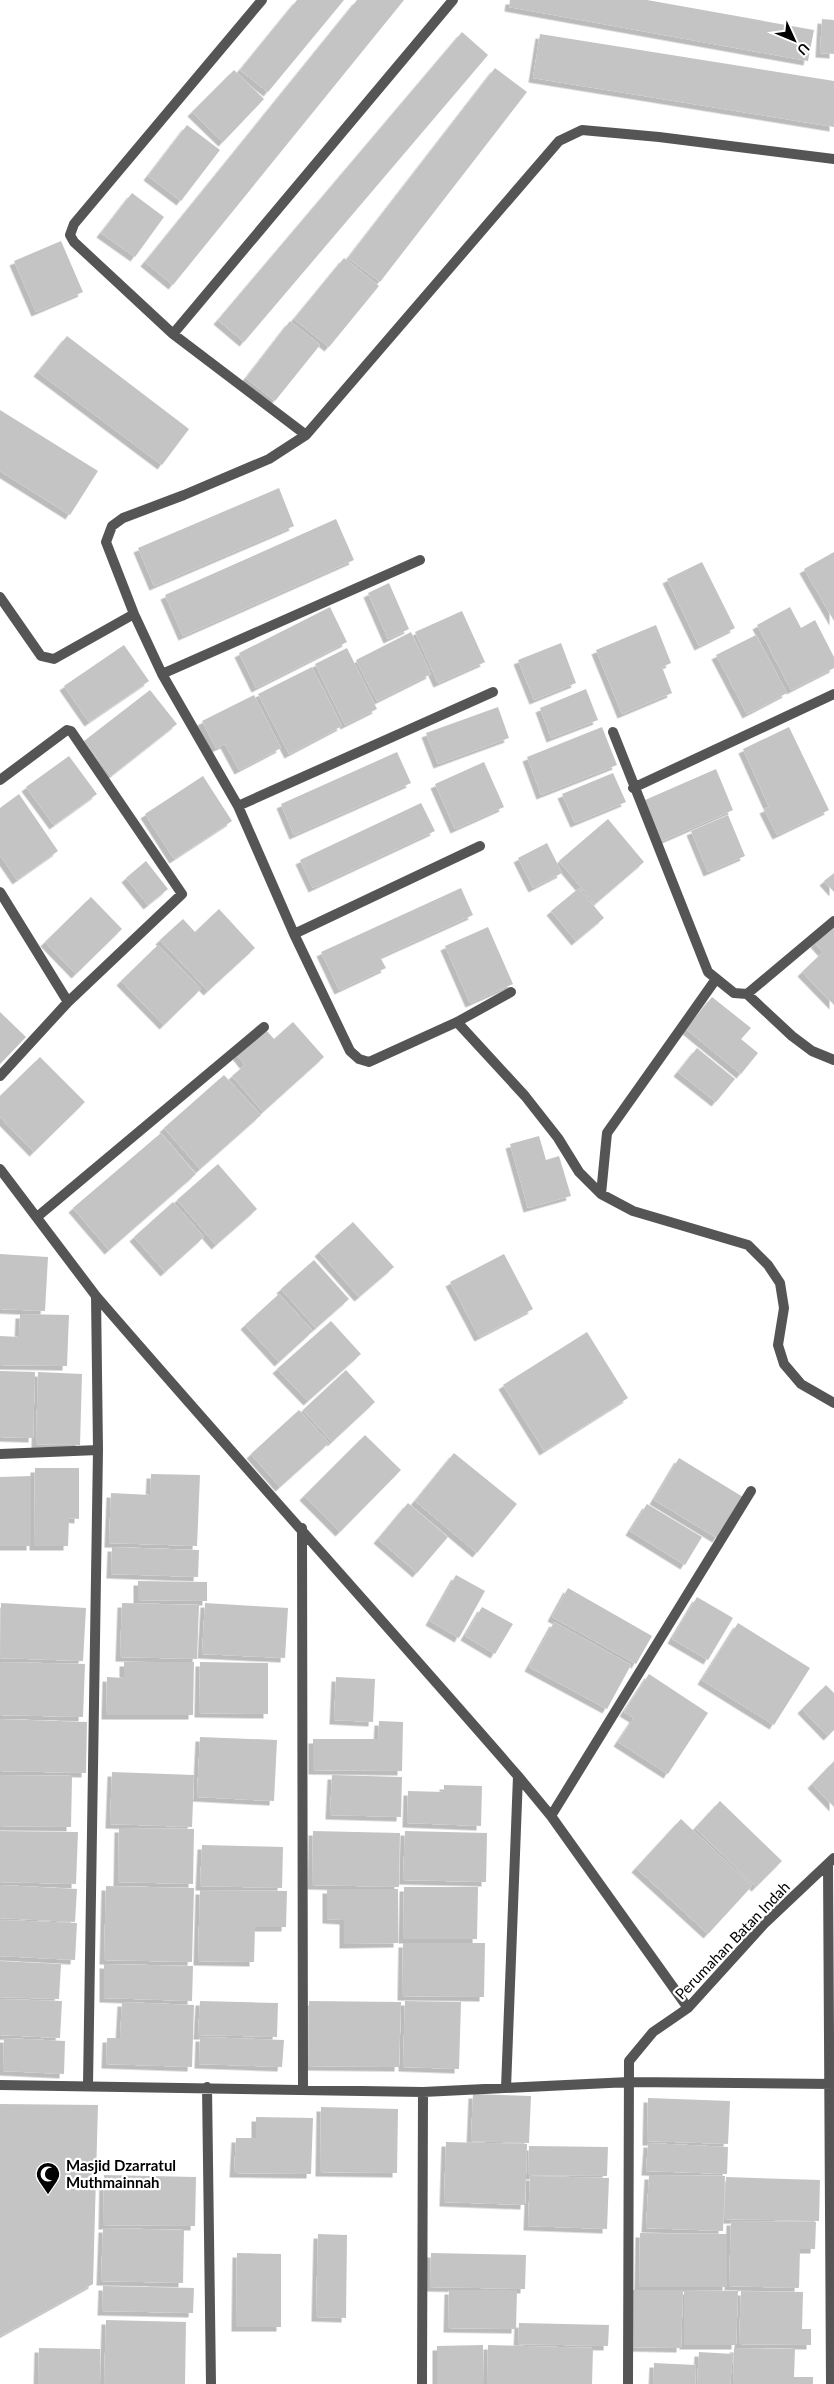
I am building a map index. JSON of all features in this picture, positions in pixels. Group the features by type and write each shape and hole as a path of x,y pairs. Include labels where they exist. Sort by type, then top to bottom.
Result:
{"street":[{"path":"262,0 81,216 71,232 74,242 173,334 306,435"},
{"path":"173,334 453,0"},
{"path":"511,992 457,1022 369,1062 359,1059 350,1051 294,934 238,806 162,674 134,614 106,542 112,526 123,518 184,495 269,459 306,435 559,142 582,130 659,137 834,159"},
{"path":"162,674 420,560"},
{"path":"0,597 41,656 47,659 54,659 134,614"},
{"path":"238,806 493,692"},
{"path":"633,788 834,694"},
{"path":"0,780 67,730 71,731 182,894 68,1002 0,1076"},
{"path":"613,732 633,788 708,972 734,993 747,994 792,1036 812,1051 834,1060"},
{"path":"294,934 480,846"},
{"path":"0,892 68,1002"},
{"path":"747,994 834,921"},
{"path":"601,1194 607,1133 716,980"},
{"path":"457,1022 525,1096 558,1138 580,1172 601,1194 632,1211 748,1245 768,1265 780,1283 784,1308 778,1345 784,1364 801,1384 834,1403"},
{"path":"37,1217 264,1026"},
{"path":"0,1169 96,1296 211,1429 302,1528 551,1816 688,2008"},
{"path":"88,2085 98,1450 96,1296"},
{"path":"0,1454 98,1450"},
{"path":"551,1816 751,1491"},
{"path":"302,1528 303,2089"},
{"path":"506,2088 518,1776"},
{"path":"831,1861 831,2384"},
{"name":"Perumahan Batan Indah","path":"629,2082 629,2062 634,2053 653,2032 688,2008 765,1923 831,1861"},
{"path":"0,2085 423,2092 629,2082 832,2084"},
{"path":"628,2384 629,2082"},
{"path":"207,2087 211,2384"},
{"path":"422,2384 423,2092"}],"building":[{"path":"297,0 344,0 268,92 240,70"},
{"path":"357,0 404,0 173,285 145,262"},
{"path":"510,0 647,0 814,30 808,61 509,7"},
{"path":"822,19 834,20 834,54 820,53"},
{"path":"462,32 488,55 244,342 218,320"},
{"path":"540,34 834,81 834,127 533,78"},
{"path":"495,68 527,92 380,282 348,258"},
{"path":"234,70 264,99 223,142 192,112"},
{"path":"187,125 220,150 181,201 148,176"},
{"path":"132,193 164,217 135,257 101,233"},
{"path":"61,241 83,292 36,312 14,261"},
{"path":"344,258 379,286 329,347 294,319"},
{"path":"290,321 320,345 275,401 246,378"},
{"path":"67,336 189,429 162,465 38,372"},
{"path":"0,410 98,471 70,515 0,471"},
{"path":"279,488 294,526 154,586 138,548"},
{"path":"336,519 354,560 183,636 165,595"},
{"path":"834,552 834,621 804,569"},
{"path":"702,562 735,628 699,646 667,579"},
{"path":"389,583 409,629 388,639 368,593"},
{"path":"330,607 347,642 256,688 239,653"},
{"path":"790,607 801,628 815,620 834,657 834,668 791,690 757,625"},
{"path":"462,611 485,662 438,683 415,632"},
{"path":"656,625 671,663 662,667 672,693 622,714 596,650"},
{"path":"411,632 431,674 377,701 356,660"},
{"path":"756,635 787,693 747,714 716,655"},
{"path":"561,643 576,683 534,700 518,660"},
{"path":"124,645 149,681 89,722 64,686"},
{"path":"347,648 377,709 345,725 315,664"},
{"path":"312,667 342,726 289,754 258,694"},
{"path":"586,689 598,720 551,738 540,708"},
{"path":"150,690 177,724 111,776 84,741"},
{"path":"254,695 281,748 239,770 225,744 216,748 202,721"},
{"path":"498,707 509,738 438,764 426,733"},
{"path":"602,727 617,765 541,795 527,757"},
{"path":"789,727 829,810 777,835 764,809 769,807 743,749"},
{"path":"397,752 411,783 294,835 281,804"},
{"path":"69,756 97,794 54,825 26,787"},
{"path":"484,762 504,807 455,829 435,784"},
{"path":"716,769 733,810 662,841 645,800"},
{"path":"613,773 626,802 575,823 562,794"},
{"path":"203,776 232,821 174,859 145,814"},
{"path":"19,794 58,851 17,880 0,855 0,808"},
{"path":"421,803 435,831 313,888 300,860"},
{"path":"728,815 745,856 708,872 691,831"},
{"path":"608,819 644,862 595,904 559,861"},
{"path":"547,843 562,873 533,888 518,858"},
{"path":"146,861 168,889 148,905 126,878"},
{"path":"834,873 834,892 824,881"},
{"path":"461,888 473,915 380,957 386,968 339,990 321,952"},
{"path":"579,888 604,918 576,941 551,911"},
{"path":"91,897 122,929 76,974 45,942"},
{"path":"219,909 255,948 208,991 160,940 183,919 195,932"},
{"path":"834,925 834,1005 802,972 823,952 815,943"},
{"path":"488,927 513,984 470,1003 445,946"},
{"path":"158,945 201,989 164,1025 121,981"},
{"path":"712,997 751,1028 741,1039 758,1053 741,1074 686,1029"},
{"path":"0,1012 26,1037 0,1064"},
{"path":"293,1022 324,1057 263,1112 232,1076 245,1065 237,1055 266,1030 274,1039"},
{"path":"697,1048 735,1079 716,1102 678,1072"},
{"path":"40,1057 85,1102 34,1152 0,1117 0,1096"},
{"path":"224,1075 261,1115 200,1169 164,1128"},
{"path":"161,1133 196,1174 109,1250 73,1208"},
{"path":"539,1136 546,1160 559,1156 571,1196 528,1208 510,1144"},
{"path":"218,1164 257,1209 216,1245 177,1200"},
{"path":"173,1202 204,1237 165,1272 134,1237"},
{"path":"353,1222 394,1267 359,1297 319,1252"},
{"path":"0,1254 48,1257 45,1311 0,1309"},
{"path":"504,1254 533,1309 479,1337 450,1282"},
{"path":"314,1260 349,1299 316,1328 281,1289"},
{"path":"279,1294 313,1331 279,1362 245,1325"},
{"path":"20,1314 69,1315 67,1366 0,1365 0,1336 19,1337"},
{"path":"331,1321 361,1354 308,1401 277,1369"},
{"path":"587,1332 628,1398 544,1451 503,1385"},
{"path":"346,1370 375,1402 332,1442 303,1410"},
{"path":"0,1371 35,1372 33,1438 0,1437"},
{"path":"38,1372 82,1374 80,1445 36,1444"},
{"path":"299,1410 329,1443 280,1487 251,1454"},
{"path":"365,1435 401,1470 340,1532 304,1496"},
{"path":"454,1453 517,1504 477,1553 415,1501"},
{"path":"679,1458 743,1497 717,1538 654,1500"},
{"path":"35,1468 79,1468 79,1519 69,1518 68,1546 34,1546"},
{"path":"151,1474 200,1475 197,1546 109,1543 111,1493 150,1495"},
{"path":"31,1476 31,1546 0,1546 0,1477"},
{"path":"408,1503 448,1537 417,1573 378,1539"},
{"path":"647,1504 702,1537 685,1565 630,1531"},
{"path":"112,1547 199,1550 198,1577 111,1574"},
{"path":"456,1575 485,1591 459,1638 430,1621"},
{"path":"138,1581 207,1582 207,1601 138,1600"},
{"path":"568,1588 652,1636 636,1664 552,1617"},
{"path":"697,1597 733,1618 708,1660 672,1639"},
{"path":"1,1603 86,1608 83,1661 0,1658"},
{"path":"122,1603 199,1605 197,1659 120,1657"},
{"path":"205,1603 288,1608 285,1658 202,1654"},
{"path":"482,1607 513,1624 495,1654 465,1636"},
{"path":"554,1622 631,1665 607,1709 529,1667"},
{"path":"738,1623 810,1668 774,1725 702,1680"},
{"path":"0,1662 85,1664 83,1717 0,1715"},
{"path":"124,1662 194,1662 193,1715 106,1715 107,1677 124,1678"},
{"path":"200,1662 268,1663 268,1714 199,1713"},
{"path":"649,1674 708,1713 668,1774 618,1742 634,1718 624,1712"},
{"path":"336,1677 375,1679 373,1722 334,1720"},
{"path":"826,1685 834,1693 834,1730 828,1736 802,1709"},
{"path":"0,1719 87,1722 86,1773 0,1771"},
{"path":"379,1721 403,1722 402,1771 313,1770 313,1739 378,1739"},
{"path":"200,1737 277,1740 274,1801 197,1797"},
{"path":"834,1761 834,1807 812,1784"},
{"path":"112,1772 194,1775 192,1827 110,1824"},
{"path":"0,1775 72,1776 71,1827 0,1826"},
{"path":"332,1775 402,1777 401,1817 330,1815"},
{"path":"444,1785 482,1786 481,1826 407,1823 408,1791 444,1792"},
{"path":"720,1801 782,1861 756,1887 695,1828"},
{"path":"681,1819 752,1886 708,1934 636,1868"},
{"path":"119,1828 194,1829 193,1884 118,1882"},
{"path":"0,1831 78,1832 76,1884 0,1882"},
{"path":"313,1831 400,1833 399,1887 312,1885"},
{"path":"405,1831 487,1833 486,1882 403,1880"},
{"path":"202,1845 283,1847 282,1888 200,1886"},
{"path":"0,1885 77,1889 75,1922 0,1918"},
{"path":"106,1886 194,1888 192,1962 104,1960"},
{"path":"404,1887 478,1887 477,1939 403,1939"},
{"path":"327,1889 398,1889 398,1943 344,1944 344,1920 327,1919"},
{"path":"200,1890 287,1891 286,1927 255,1927 254,1962 198,1961"},
{"path":"0,1920 77,1923 75,1960 0,1956"},
{"path":"403,1943 485,1943 484,1997 402,1996"},
{"path":"0,1961 61,1964 59,1999 0,1997"},
{"path":"104,1964 193,1966 192,2001 104,1998"},
{"path":"0,1999 62,2001 60,2038 0,2035"},
{"path":"200,2001 278,2003 277,2037 198,2035"},
{"path":"309,2001 401,2002 399,2067 308,2066"},
{"path":"405,2001 461,2002 459,2069 403,2067"},
{"path":"122,2002 194,2005 192,2067 106,2064 107,2038 120,2038"},
{"path":"200,2037 284,2040 282,2067 199,2064"},
{"path":"4,2038 65,2041 64,2074 3,2071"},
{"path":"473,2094 531,2096 529,2143 471,2141"},
{"path":"648,2098 730,2101 728,2144 647,2141"},
{"name":"Masjid Dzarratul Muthmainnah","path":"0,2104 98,2105 93,2284 0,2336"},
{"path":"321,2107 398,2109 397,2173 320,2172"},
{"path":"256,2117 313,2118 311,2174 234,2173 236,2138 256,2138"},
{"path":"446,2142 527,2144 525,2205 444,2202"},
{"path":"648,2143 728,2147 727,2174 646,2171"},
{"path":"529,2146 608,2147 607,2176 528,2175"},
{"path":"104,2175 196,2177 195,2226 103,2225"},
{"path":"649,2175 725,2176 723,2231 646,2228"},
{"path":"530,2176 609,2178 607,2229 528,2226"},
{"path":"726,2177 820,2180 819,2221 724,2219"},
{"path":"731,2221 816,2222 815,2249 800,2249 799,2288 729,2286"},
{"path":"103,2228 184,2230 183,2283 101,2281"},
{"path":"640,2233 727,2234 727,2287 639,2287"},
{"path":"318,2234 347,2235 346,2318 316,2317"},
{"path":"237,2253 281,2254 281,2327 236,2327"},
{"path":"431,2253 526,2255 525,2289 430,2287"},
{"path":"103,2286 194,2288 193,2313 102,2311"},
{"path":"449,2290 517,2290 516,2329 448,2328"},
{"path":"633,2290 683,2290 681,2348 632,2347"},
{"path":"684,2290 738,2291 736,2345 684,2345"},
{"path":"741,2291 803,2292 802,2329 811,2329 811,2345 739,2344"},
{"path":"106,2320 186,2322 185,2384 104,2384"},
{"path":"519,2323 609,2325 608,2346 518,2344"},
{"path":"483,2345 483,2384 437,2384 437,2346"},
{"path":"488,2345 593,2348 592,2384 487,2384"},
{"path":"39,2348 100,2349 100,2384 38,2384"},
{"path":"734,2348 795,2349 794,2377 813,2377 813,2384 733,2384"},
{"path":"699,2352 733,2354 730,2384 697,2384"},
{"path":"654,2363 696,2365 695,2384 653,2384"}],"place":[{"name":"Masjid Dzarratul Muthmainnah","path":"48,2195"}]}
